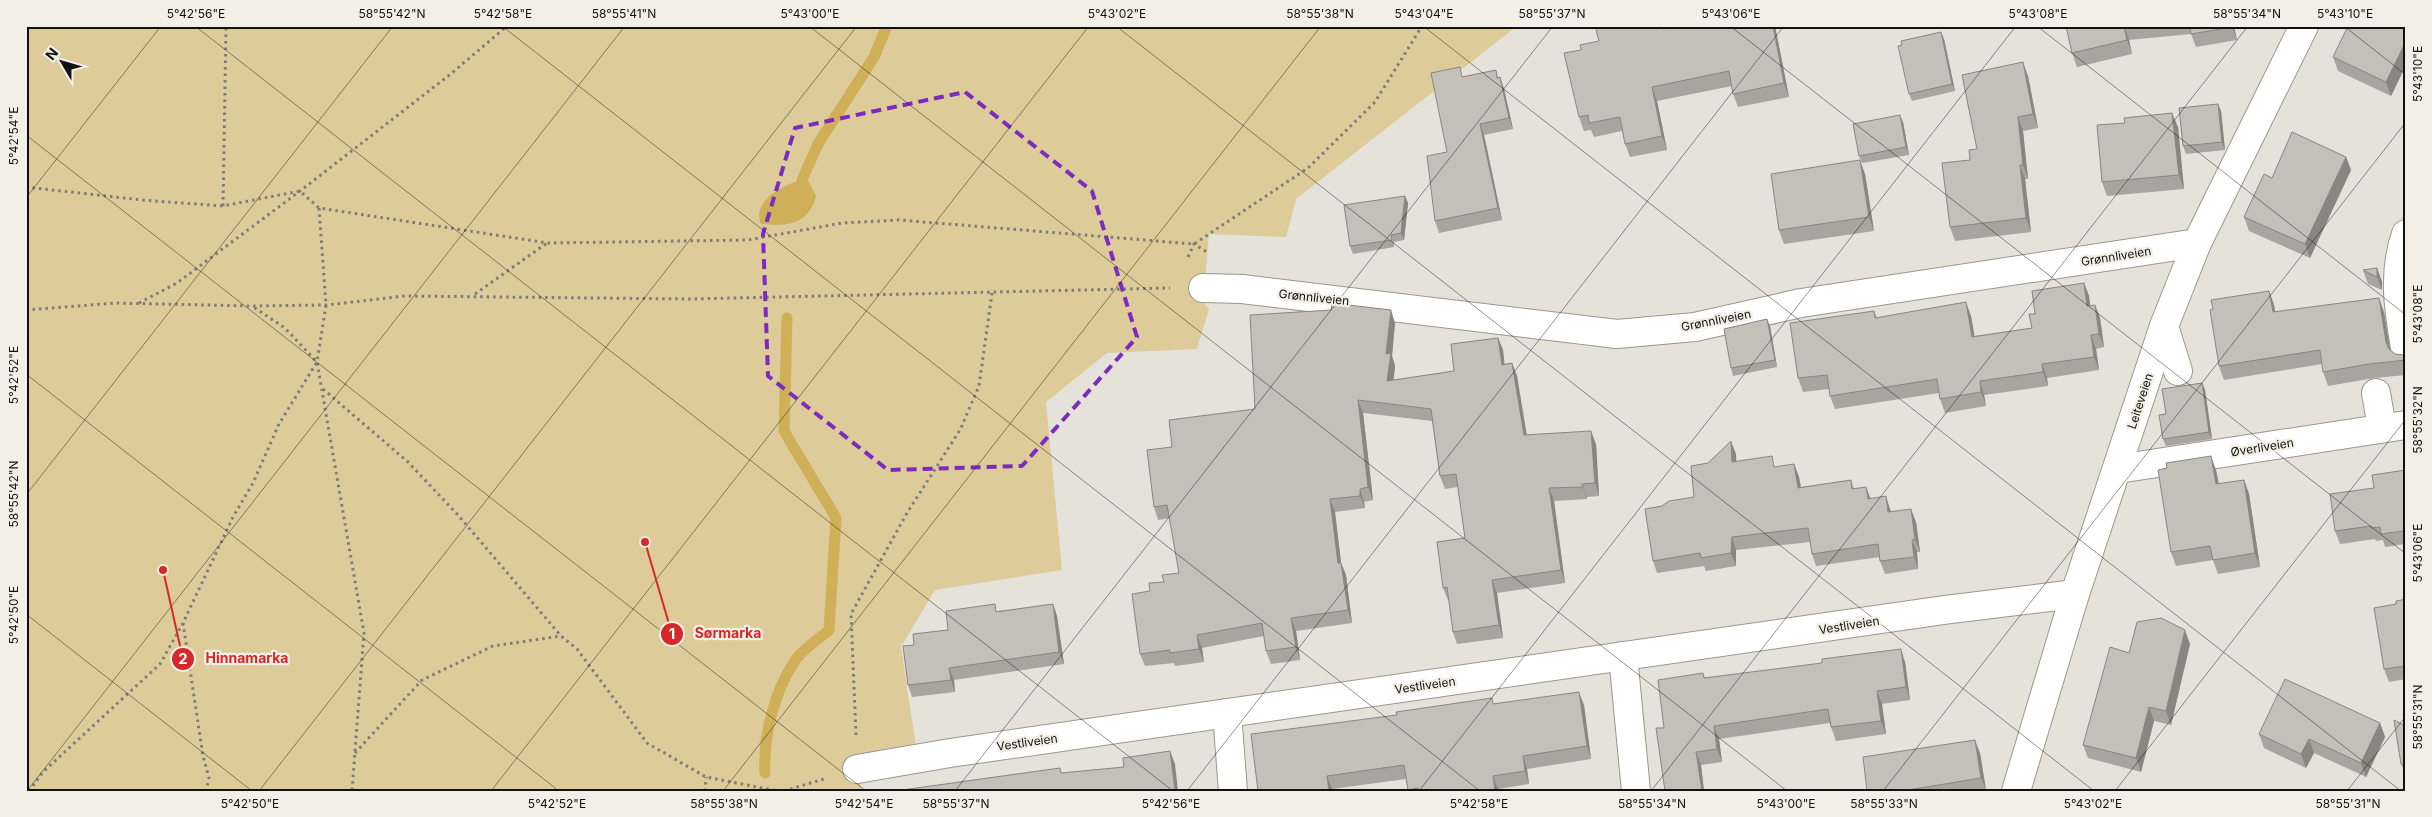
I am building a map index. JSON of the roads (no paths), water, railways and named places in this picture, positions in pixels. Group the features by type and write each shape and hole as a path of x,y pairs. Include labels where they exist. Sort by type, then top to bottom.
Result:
{"street":[{"name":"Leiteveien","path":"2016,791 2075,594 2164,326 2197,243 2304,26"},
{"path":"2406,234 2402,244 2397,300 2406,353"},
{"name":"Grønnliveien","path":"1203,288 1242,289 1325,308 1617,334 1695,327 1801,303 2197,243"},
{"path":"2164,326 2178,371"},
{"path":"2376,393 2394,427"},
{"name":"Øverliveien","path":"2118,469 2394,427"},
{"name":"Vestliveien","path":"858,769 950,753 1623,656 2075,594"},
{"path":"1623,656 1636,791"},
{"path":"1227,713 1233,791"}],"waterway":[{"path":"802,180 818,144 874,57 887,26"},
{"path":"765,773 768,730 781,687 797,658 805,649 829,630 836,518 784,431 787,318"}],"place":[{"name":"Sørmarka","path":"645,542"},
{"name":"Hinnamarka","path":"163,570"}]}
